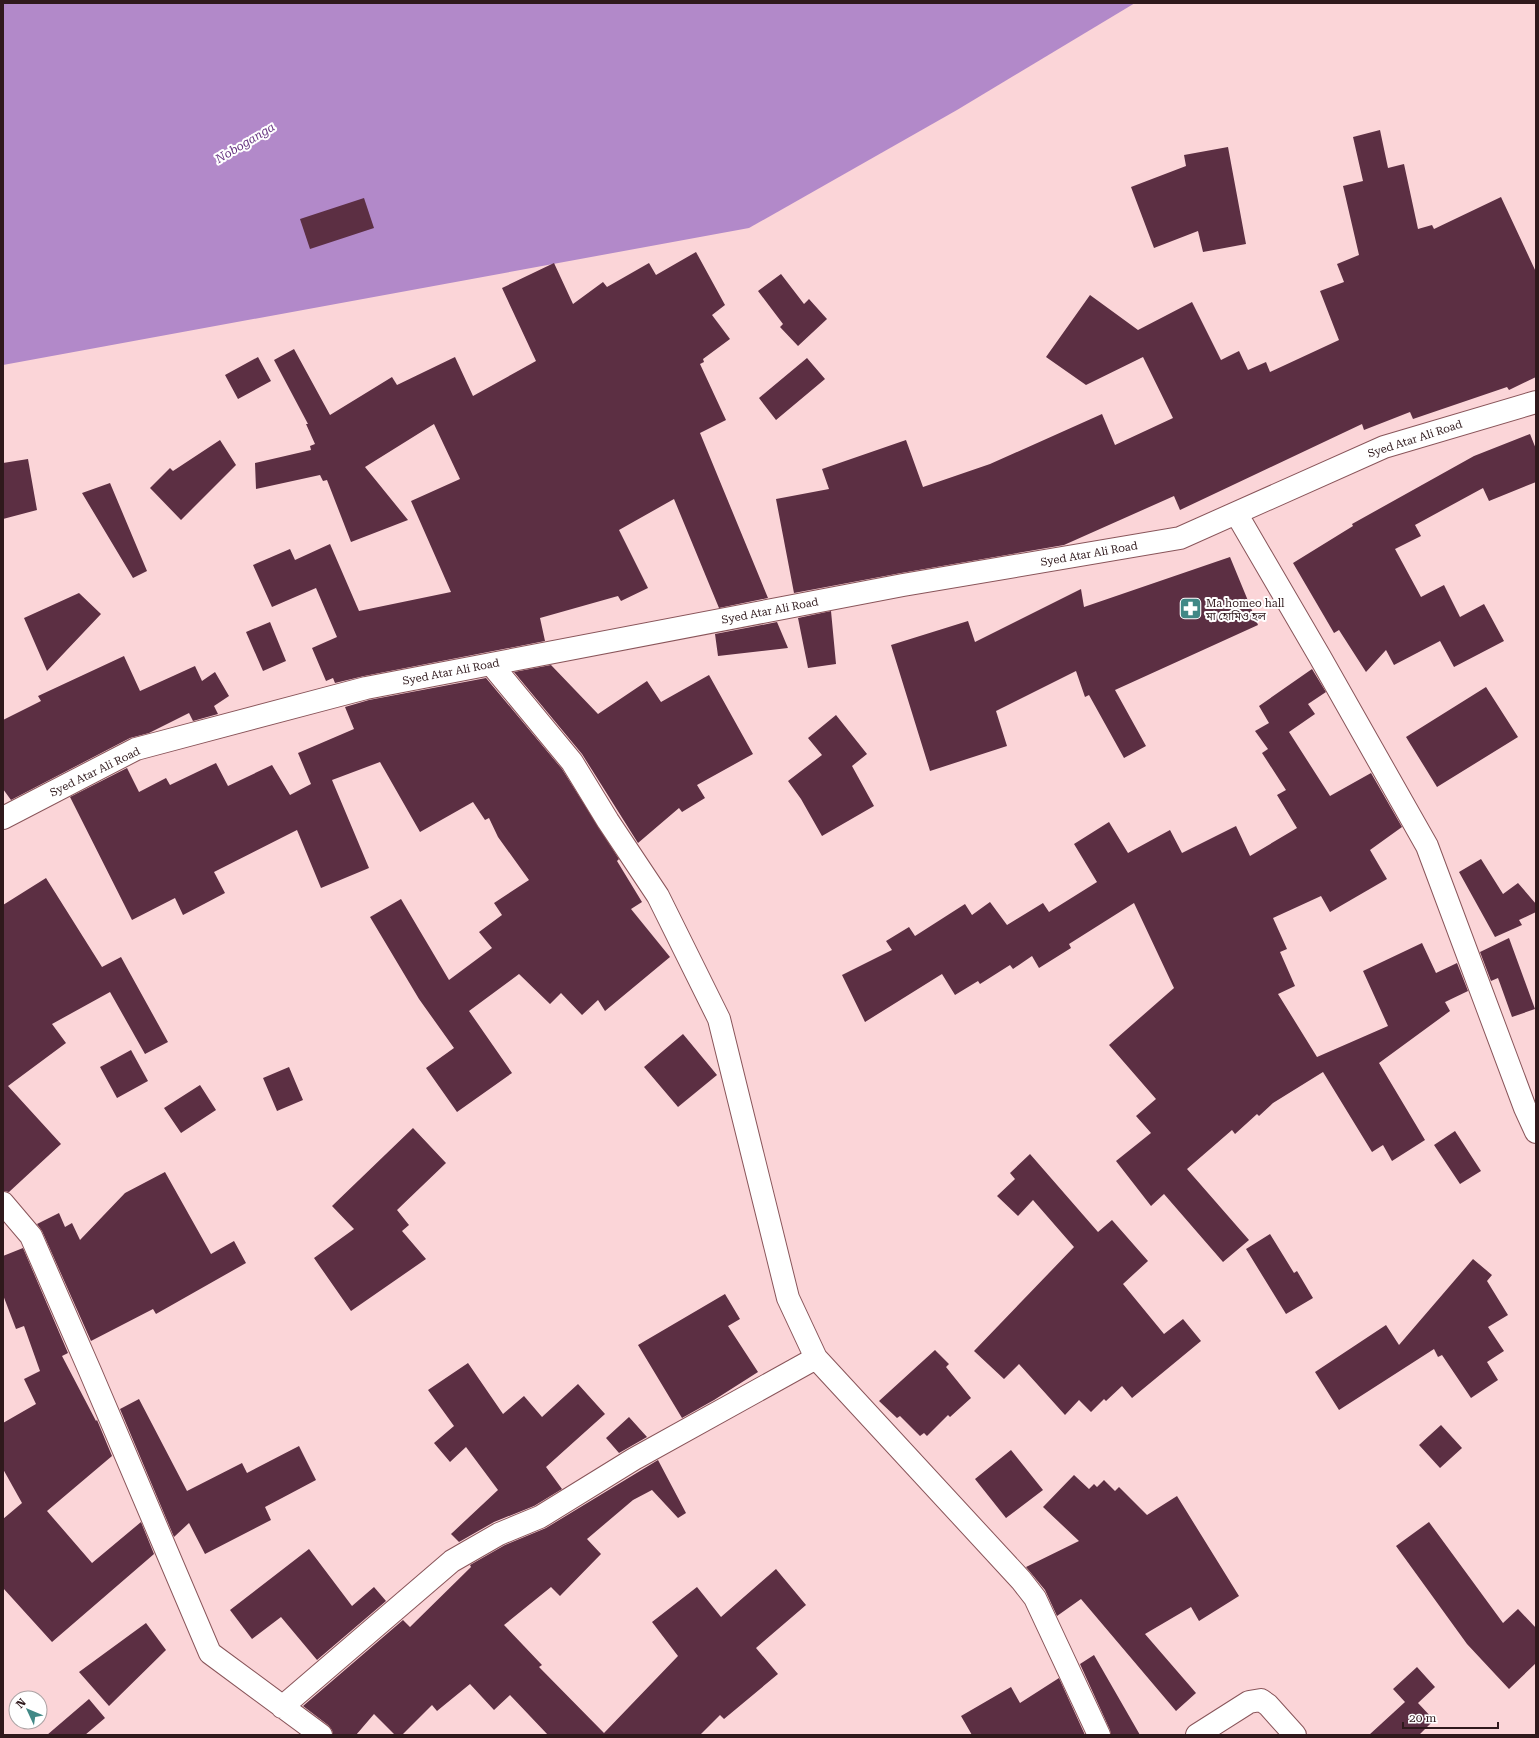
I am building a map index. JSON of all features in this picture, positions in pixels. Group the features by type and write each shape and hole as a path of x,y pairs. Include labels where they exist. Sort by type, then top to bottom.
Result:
{"street":[{"name":"Syed Atar Ali Road","path":"3,818 136,749 366,688 903,585 1180,538 1384,447 1536,402"},
{"path":"1236,513 1320,657 1427,846 1525,1108 1536,1132"},
{"path":"491,664 572,762 608,821 658,896 719,1018 788,1298 816,1358 1021,1580 1035,1598 1099,1735"},
{"path":"3,1203 31,1236 94,1378 210,1653 321,1735"},
{"path":"282,1707 452,1560 499,1534 540,1517 634,1460 816,1358"},
{"path":"1197,1735 1249,1702 1261,1700 1268,1705 1295,1735"}],"water":[{"name":"Noboganga","path":"3,3 1135,3 957,110 749,228 3,365"}],"building":[{"path":"1380,130 1388,168 1404,164 1418,229 1432,225 1434,229 1501,197 1536,272 1536,377 1509,390 1507,387 1413,419 1410,412 1364,430 1362,424 1180,510 1174,496 1064,545 794,593 776,499 829,489 822,469 906,440 923,487 990,464 1102,414 1115,445 1173,418 1143,357 1086,385 1046,357 1090,295 1138,330 1192,302 1221,360 1239,351 1248,370 1266,362 1270,372 1339,340 1320,291 1344,282 1337,264 1359,255 1343,186 1363,181 1353,137"},
{"path":"1228,147 1246,244 1203,252 1198,231 1154,248 1131,187 1186,166 1184,155"},
{"path":"364,198 374,228 310,249 300,219"},
{"path":"696,252 725,305 712,315 730,339 703,359 704,362 700,364 726,420 700,433 768,598 719,608 674,499 619,530 648,588 621,601 618,596 540,618 545,641 335,683 333,678 326,681 312,648 337,637 316,588 272,607 253,565 290,549 295,560 330,544 359,611 451,592 411,501 460,479 434,424 365,467 408,520 351,542 327,480 323,481 320,475 256,489 255,463 311,450 310,446 315,444 306,424 308,424 274,360 294,349 330,415 392,377 397,385 455,357 473,396 536,361 502,288 554,263 573,304 603,282 607,287 649,263 656,275"},
{"path":"781,274 804,304 809,299 827,319 798,346 780,327 783,324 758,291"},
{"path":"258,357 271,381 238,399 225,375"},
{"path":"807,358 825,379 776,420 759,398"},
{"path":"1530,434 1536,449 1536,482 1489,501 1483,488 1415,525 1421,536 1395,549 1421,597 1444,585 1460,617 1484,604 1504,641 1454,667 1440,641 1394,665 1386,650 1366,672 1339,630 1334,633 1293,563 1353,526 1352,524 1474,456"},
{"path":"220,440 236,465 181,520 150,488 170,468 173,471"},
{"path":"28,459 37,510 3,519 3,463"},
{"path":"110,483 147,571 133,578 82,493"},
{"path":"1230,557 1258,625 1115,690 1146,746 1124,758 1089,695 1085,697 1076,671 996,711 1007,746 930,771 891,645 968,621 975,642 1081,589 1084,607"},
{"path":"79,593 101,614 47,671 24,618"},
{"path":"831,611 836,664 808,668 798,618"},
{"path":"270,622 286,661 263,671 246,632"},
{"path":"777,622 788,648 718,656 715,634"},
{"path":"124,656 140,691 195,666 202,681 215,672 229,696 214,706 218,714 193,721 189,713 149,733 130,738 11,800 3,789 3,720 41,701 38,696"},
{"path":"551,665 598,714 647,681 661,702 709,675 753,754 697,785 705,798 682,812 679,808 638,843 582,754 514,672"},
{"path":"1312,669 1326,692 1308,704 1315,714 1289,732 1330,796 1371,773 1402,827 1370,850 1387,879 1330,912 1321,896 1273,918 1287,949 1280,952 1295,986 1278,994 1317,1057 1388,1026 1363,971 1422,943 1436,973 1457,963 1468,991 1445,1002 1450,1011 1379,1063 1425,1140 1392,1161 1383,1145 1372,1152 1323,1072 1273,1103 1259,1116 1257,1114 1235,1134 1232,1130 1187,1169 1249,1240 1223,1262 1164,1194 1151,1206 1116,1161 1151,1133 1136,1116 1156,1099 1109,1045 1174,988 1134,903 1069,944 1071,948 1039,968 1032,956 1013,969 1010,965 980,984 978,981 955,995 942,974 865,1022 842,975 892,950 886,941 909,927 915,936 965,904 972,915 990,902 1007,925 1043,903 1049,912 1097,882 1074,844 1109,822 1128,853 1170,830 1182,853 1236,826 1250,856 1297,828 1277,795 1286,790 1262,753 1268,749 1255,731 1269,723 1259,706"},
{"path":"486,678 562,769 619,859 617,861 642,902 631,909 670,957 605,1011 598,1000 582,1015 561,993 550,1004 519,974 469,1011 512,1073 457,1112 426,1068 454,1048 419,999 370,917 401,899 449,980 492,948 479,932 502,915 494,903 529,880 498,837 489,818 485,820 473,802 420,832 380,762 332,780 369,868 321,888 297,830 214,872 225,893 183,915 175,898 132,920 70,797 127,768 139,792 166,778 170,785 216,763 228,786 272,765 290,795 311,784 298,753 354,729 345,707 369,700"},
{"path":"1486,687 1518,737 1437,787 1406,737"},
{"path":"836,715 867,754 852,766 874,806 822,836 801,799 788,781 822,755 808,738"},
{"path":"1481,859 1503,894 1518,883 1536,904 1536,912 1519,920 1522,925 1495,937 1459,872"},
{"path":"46,878 102,967 121,957 168,1042 145,1054 110,992 52,1024 66,1043 8,1086 61,1144 9,1192 3,1191 3,905"},
{"path":"1509,938 1535,1009 1512,1017 1498,978 1491,981 1480,952"},
{"path":"683,1034 717,1075 678,1107 644,1067"},
{"path":"131,1050 148,1081 117,1098 100,1067"},
{"path":"289,1067 303,1100 277,1111 263,1078"},
{"path":"200,1085 216,1110 181,1133 164,1108"},
{"path":"413,1128 446,1163 397,1210 409,1225 402,1231 426,1259 351,1311 314,1258 354,1229 332,1206"},
{"path":"1455,1131 1481,1171 1460,1184 1434,1145"},
{"path":"1030,1154 1098,1232 1112,1220 1148,1261 1123,1284 1164,1334 1183,1319 1201,1341 1132,1398 1122,1386 1106,1401 1104,1399 1091,1412 1079,1400 1065,1415 1019,1364 1004,1379 974,1351 1074,1247 1033,1200 1018,1216 997,1196 1015,1179 1010,1173"},
{"path":"165,1172 211,1254 234,1241 246,1263 156,1314 153,1309 91,1341 42,1231 37,1224 59,1213 65,1227 72,1223 80,1240 125,1193"},
{"path":"1270,1234 1294,1273 1297,1271 1313,1298 1286,1314 1246,1249"},
{"path":"23,1248 68,1353 62,1356 96,1421 97,1420 112,1456 47,1511 92,1563 141,1522 154,1554 52,1642 3,1588 3,1519 22,1503 3,1469 3,1423 36,1404 24,1379 40,1371 24,1326 16,1329 3,1295 3,1256"},
{"path":"1473,1259 1492,1275 1487,1281 1508,1315 1488,1327 1504,1351 1487,1362 1498,1380 1471,1398 1442,1355 1438,1357 1434,1349 1339,1410 1315,1372 1386,1325 1399,1345"},
{"path":"725,1294 740,1319 728,1326 758,1372 682,1418 638,1345"},
{"path":"935,1350 949,1364 946,1367 971,1398 950,1417 948,1415 927,1436 924,1433 920,1436 900,1416 897,1418 879,1401"},
{"path":"468,1363 503,1414 524,1396 542,1417 578,1384 605,1414 546,1467 562,1489 534,1506 494,1522 459,1542 451,1534 498,1490 466,1447 450,1462 434,1443 454,1426 428,1390"},
{"path":"139,1399 187,1491 242,1463 247,1473 299,1446 316,1480 265,1507 271,1520 205,1554 189,1523 174,1537 120,1409"},
{"path":"629,1417 647,1437 619,1453 606,1438"},
{"path":"1441,1425 1462,1448 1440,1468 1419,1445"},
{"path":"1011,1450 1043,1490 1006,1518 975,1479"},
{"path":"658,1460 686,1513 678,1518 652,1490 633,1500 587,1539 601,1554 560,1596 551,1587 504,1625 542,1665 539,1667 604,1733 678,1656 652,1622 697,1587 721,1617 776,1569 806,1605 756,1648 778,1674 724,1719 720,1715 700,1735 548,1735 510,1695 494,1710 470,1684 437,1711 432,1705 402,1735 395,1735 374,1714 356,1735 333,1735 332,1730 328,1725 303,1706 403,1620 410,1627 471,1567 470,1565 505,1545 546,1528"},
{"path":"1074,1475 1089,1489 1094,1484 1097,1487 1104,1480 1115,1491 1119,1487 1147,1515 1177,1496 1239,1596 1199,1621 1191,1607 1145,1634 1196,1693 1176,1711 1081,1599 1057,1616 1045,1590 1026,1567 1079,1541 1043,1507"},
{"path":"1429,1522 1503,1623 1518,1609 1536,1628 1536,1663 1509,1689 1467,1644 1396,1546"},
{"path":"309,1549 352,1606 374,1587 386,1601 317,1660 281,1617 252,1639 230,1610"},
{"path":"146,1623 166,1650 109,1706 79,1672"},
{"path":"1094,1655 1140,1735 1111,1735 1080,1664"},
{"path":"1417,1667 1435,1687 1418,1703 1434,1720 1419,1735 1369,1735 1405,1702 1393,1689"},
{"path":"1059,1678 1085,1735 972,1735 961,1716 1011,1687 1020,1703"},
{"path":"89,1699 105,1718 85,1735 47,1735"}],"place":[{"name":"Ma homeo hall মা হোমিও হল","path":"1191,609"}]}
